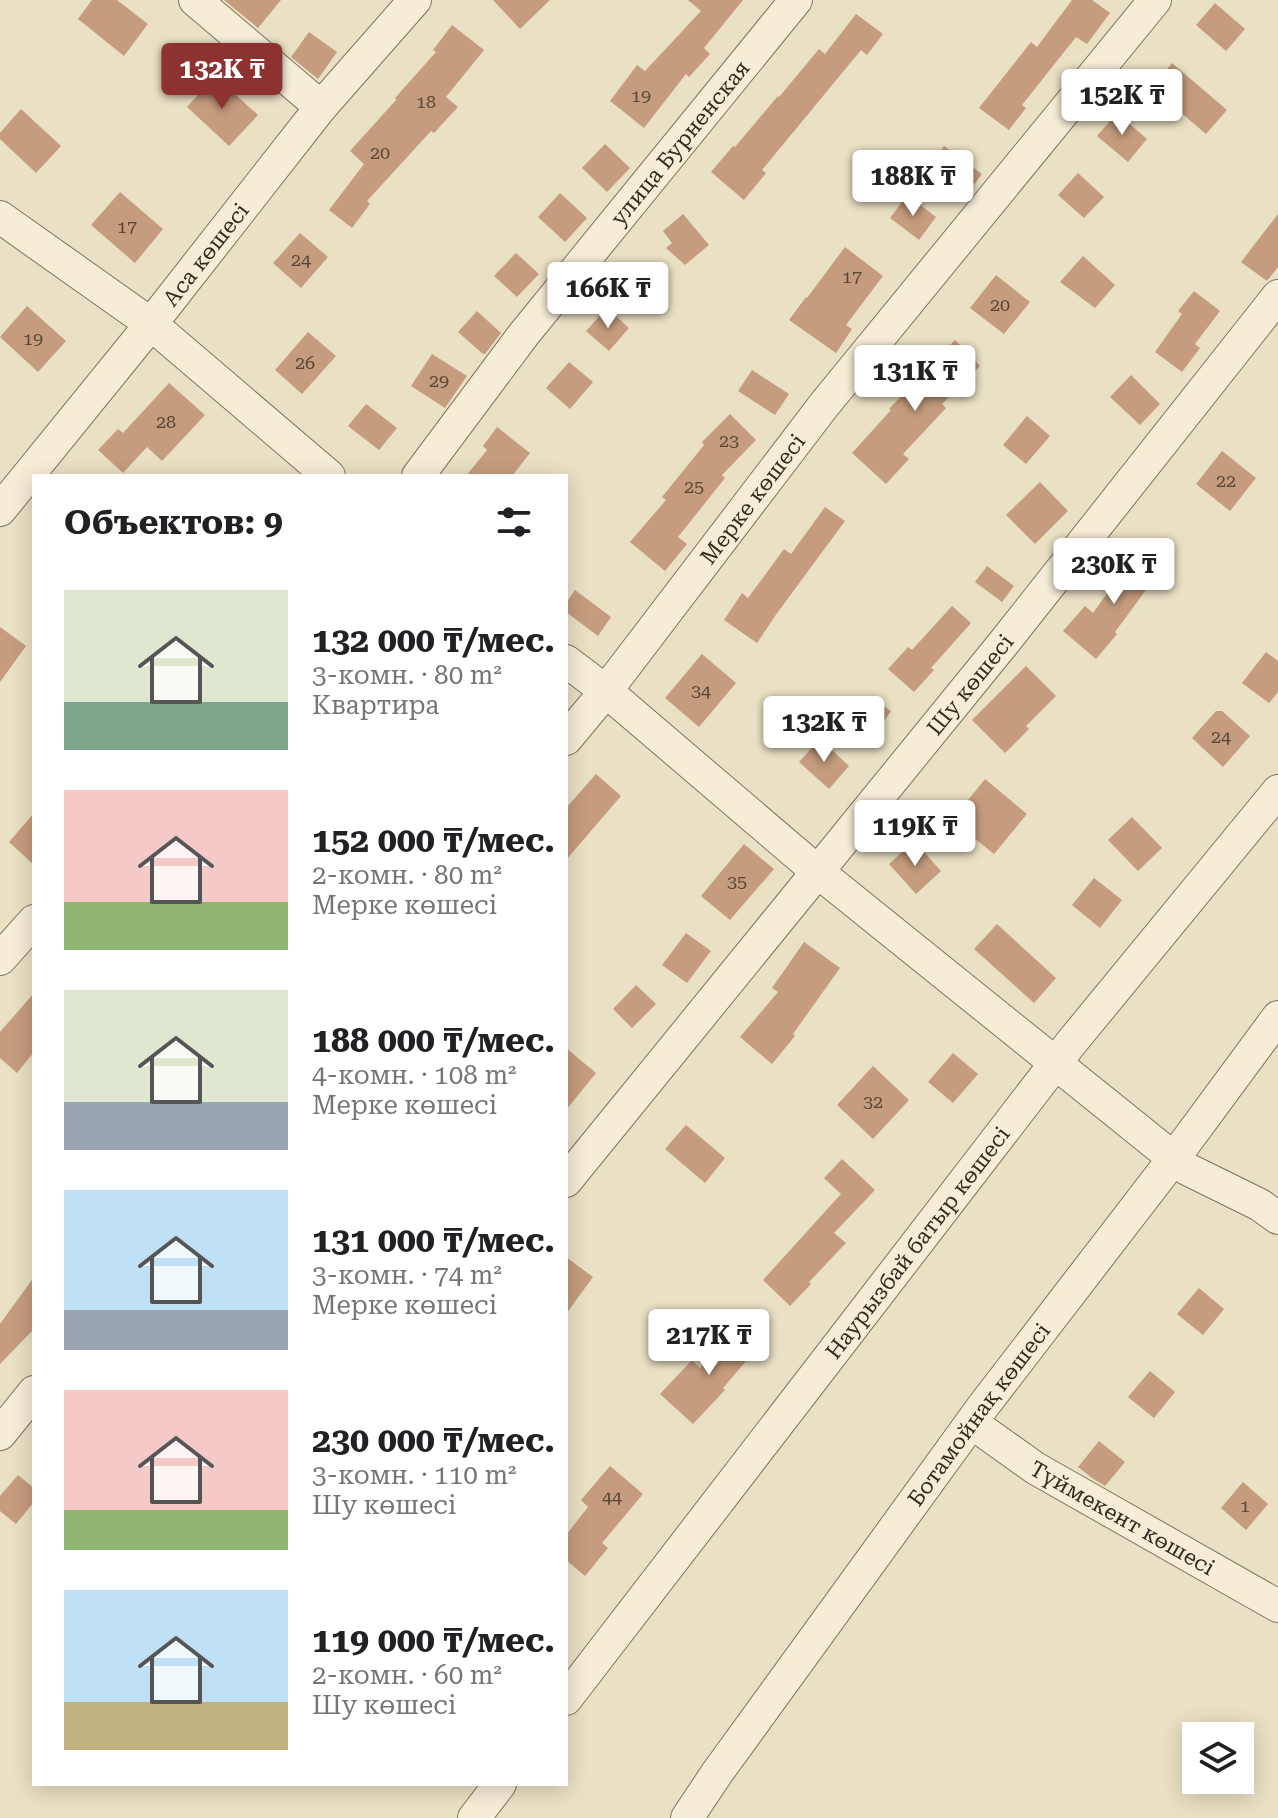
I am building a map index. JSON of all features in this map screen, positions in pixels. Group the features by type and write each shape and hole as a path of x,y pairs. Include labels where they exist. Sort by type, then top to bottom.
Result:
{"street":[{"path":"195,0 321,107"},
{"name":"Аса көшесі","path":"0,510 321,107 415,0"},
{"name":"улица Бурненская","path":"419,474 524,334 796,0"},
{"name":"Мерке көшесі","path":"568,737 824,405 1155,0"},
{"path":"0,217 151,324 327,474"},
{"name":"Шу көшесі","path":"568,1179 1006,640 1278,296"},
{"path":"568,662 606,691 818,872 1187,1169 1260,1205 1278,1218"},
{"name":"Наурызбай батыр көшесі","path":"568,1696 1056,1063 1278,791"},
{"path":"0,959 32,923"},
{"name":"Ботамойнақ көшесі","path":"687,1818 972,1423 1278,1017"},
{"path":"0,1434 32,1394"},
{"name":"Түймекент көшесі","path":"972,1423 1035,1468 1278,1606"},
{"path":"474,1818 498,1786"}],"building":[{"path":"92,0 117,0 148,24 124,56 78,19"},
{"path":"224,0 281,0 258,28"},
{"path":"493,0 550,0 520,29"},
{"path":"688,0 743,0 704,48 710,54 689,77 686,74 644,128 610,101 637,65 645,71 701,11"},
{"path":"1072,0 1092,0 1110,13 1087,44 1076,37 1022,105 1026,108 1009,130 979,108 1031,42 1037,47"},
{"path":"1215,3 1245,29 1226,51 1196,25"},
{"path":"856,14 883,34 867,55 861,50 762,170 766,173 744,200 711,172 819,49 825,54"},
{"path":"452,25 484,50 446,97 458,107 434,133 431,131 367,201 370,204 352,228 329,210 364,164 350,151 436,52 433,50"},
{"path":"309,32 337,52 318,79 291,57"},
{"path":"1172,63 1227,110 1206,134 1152,88"},
{"path":"215,76 258,115 229,146 187,107"},
{"path":"21,109 61,146 36,173 0,139 0,133"},
{"path":"1117,113 1147,139 1128,162 1097,136"},
{"path":"605,144 630,168 607,192 582,168"},
{"path":"944,146 982,174 966,195 929,167"},
{"path":"1078,173 1104,197 1084,218 1058,195"},
{"path":"120,192 163,229 135,263 91,225"},
{"path":"560,193 587,218 565,242 538,217"},
{"path":"907,195 936,217 919,240 890,218"},
{"path":"683,214 709,245 685,265 666,248 672,243 663,231"},
{"path":"1278,214 1278,267 1267,281 1241,262"},
{"path":"300,233 328,257 301,288 273,263"},
{"path":"845,247 883,276 846,325 852,329 836,353 789,320"},
{"path":"516,253 539,274 517,297 494,276"},
{"path":"1083,256 1115,285 1095,308 1060,282"},
{"path":"641,269 666,292 651,305 629,280"},
{"path":"996,275 1030,302 1004,334 970,308"},
{"path":"1194,291 1220,311 1195,344 1200,348 1182,372 1155,352 1182,314 1178,311"},
{"path":"27,306 66,341 38,372 0,337"},
{"path":"607,308 629,328 609,351 586,331"},
{"path":"477,311 501,333 485,354 458,332"},
{"path":"308,332 336,356 302,394 275,370"},
{"path":"955,340 980,366 942,404 946,408 903,454 909,459 886,484 852,453"},
{"path":"432,354 467,376 445,408 411,386"},
{"path":"569,362 593,382 570,409 546,388"},
{"path":"752,370 789,394 775,415 738,391"},
{"path":"1131,375 1160,404 1140,425 1110,397"},
{"path":"169,383 205,415 162,461 147,447 123,473 98,450 118,429 123,433"},
{"path":"366,404 397,428 379,450 348,426"},
{"path":"730,414 756,440 722,475 725,478 678,537 687,544 665,571 630,542 666,500 662,497 704,445 702,442"},
{"path":"1027,416 1050,436 1026,464 1003,445"},
{"path":"497,427 530,453 514,474 468,474 487,450 483,446"},
{"path":"1222,451 1256,478 1230,511 1196,484"},
{"path":"1040,482 1068,511 1035,544 1006,515"},
{"path":"825,507 845,521 757,643 724,620 742,593 748,598 784,549 791,554"},
{"path":"1139,549 1163,567 1096,659 1063,631 1085,606 1093,613"},
{"path":"987,566 1014,586 1002,602 975,582"},
{"path":"575,590 611,617 598,636 568,614 568,600"},
{"path":"952,606 971,623 914,692 888,669 908,647 912,650"},
{"path":"0,627 26,646 0,682"},
{"path":"1266,652 1278,661 1278,692 1269,703 1242,683"},
{"path":"702,654 736,683 699,727 665,698"},
{"path":"1026,666 1056,696 1005,753 972,720"},
{"path":"870,697 891,711 878,730 857,715"},
{"path":"1216,711 1222,711 1250,736 1223,767 1192,738"},
{"path":"820,739 849,766 829,789 799,762"},
{"path":"596,774 621,796 568,858 568,806"},
{"path":"985,779 1027,814 994,854 952,820"},
{"path":"32,815 32,863 9,842"},
{"path":"1132,817 1162,848 1138,871 1108,840"},
{"path":"914,841 941,871 916,894 889,864"},
{"path":"744,844 774,869 730,920 701,896"},
{"path":"1094,878 1122,900 1100,928 1072,905"},
{"path":"997,924 1056,978 1034,1003 974,949"},
{"path":"686,933 711,951 687,983 662,965"},
{"path":"804,942 840,968 793,1034 795,1036 772,1064 740,1037 778,992 772,988"},
{"path":"636,985 656,1004 632,1028 613,1009"},
{"path":"32,995 32,1054 17,1073 0,1058 0,1032"},
{"path":"568,1050 596,1073 568,1108"},
{"path":"953,1053 978,1074 953,1103 928,1082"},
{"path":"873,1066 909,1100 873,1139 837,1105"},
{"path":"686,1125 725,1158 705,1183 665,1149"},
{"path":"842,1159 875,1190 834,1233 846,1243 790,1306 763,1280 841,1194 824,1178"},
{"path":"568,1258 593,1277 568,1311"},
{"path":"32,1280 32,1331 0,1364 0,1324"},
{"path":"1199,1288 1224,1309 1203,1335 1177,1314"},
{"path":"735,1327 758,1347 723,1388 725,1390 693,1424 660,1394 692,1360 700,1368"},
{"path":"1150,1371 1175,1392 1154,1418 1128,1397"},
{"path":"1099,1441 1125,1462 1105,1486 1078,1467"},
{"path":"610,1466 643,1494 602,1543 608,1548 585,1576 568,1562 568,1532 588,1507 581,1500"},
{"path":"18,1475 32,1486 32,1504 16,1524 0,1511 0,1496"},
{"path":"1243,1482 1268,1504 1246,1530 1221,1508"}]}
